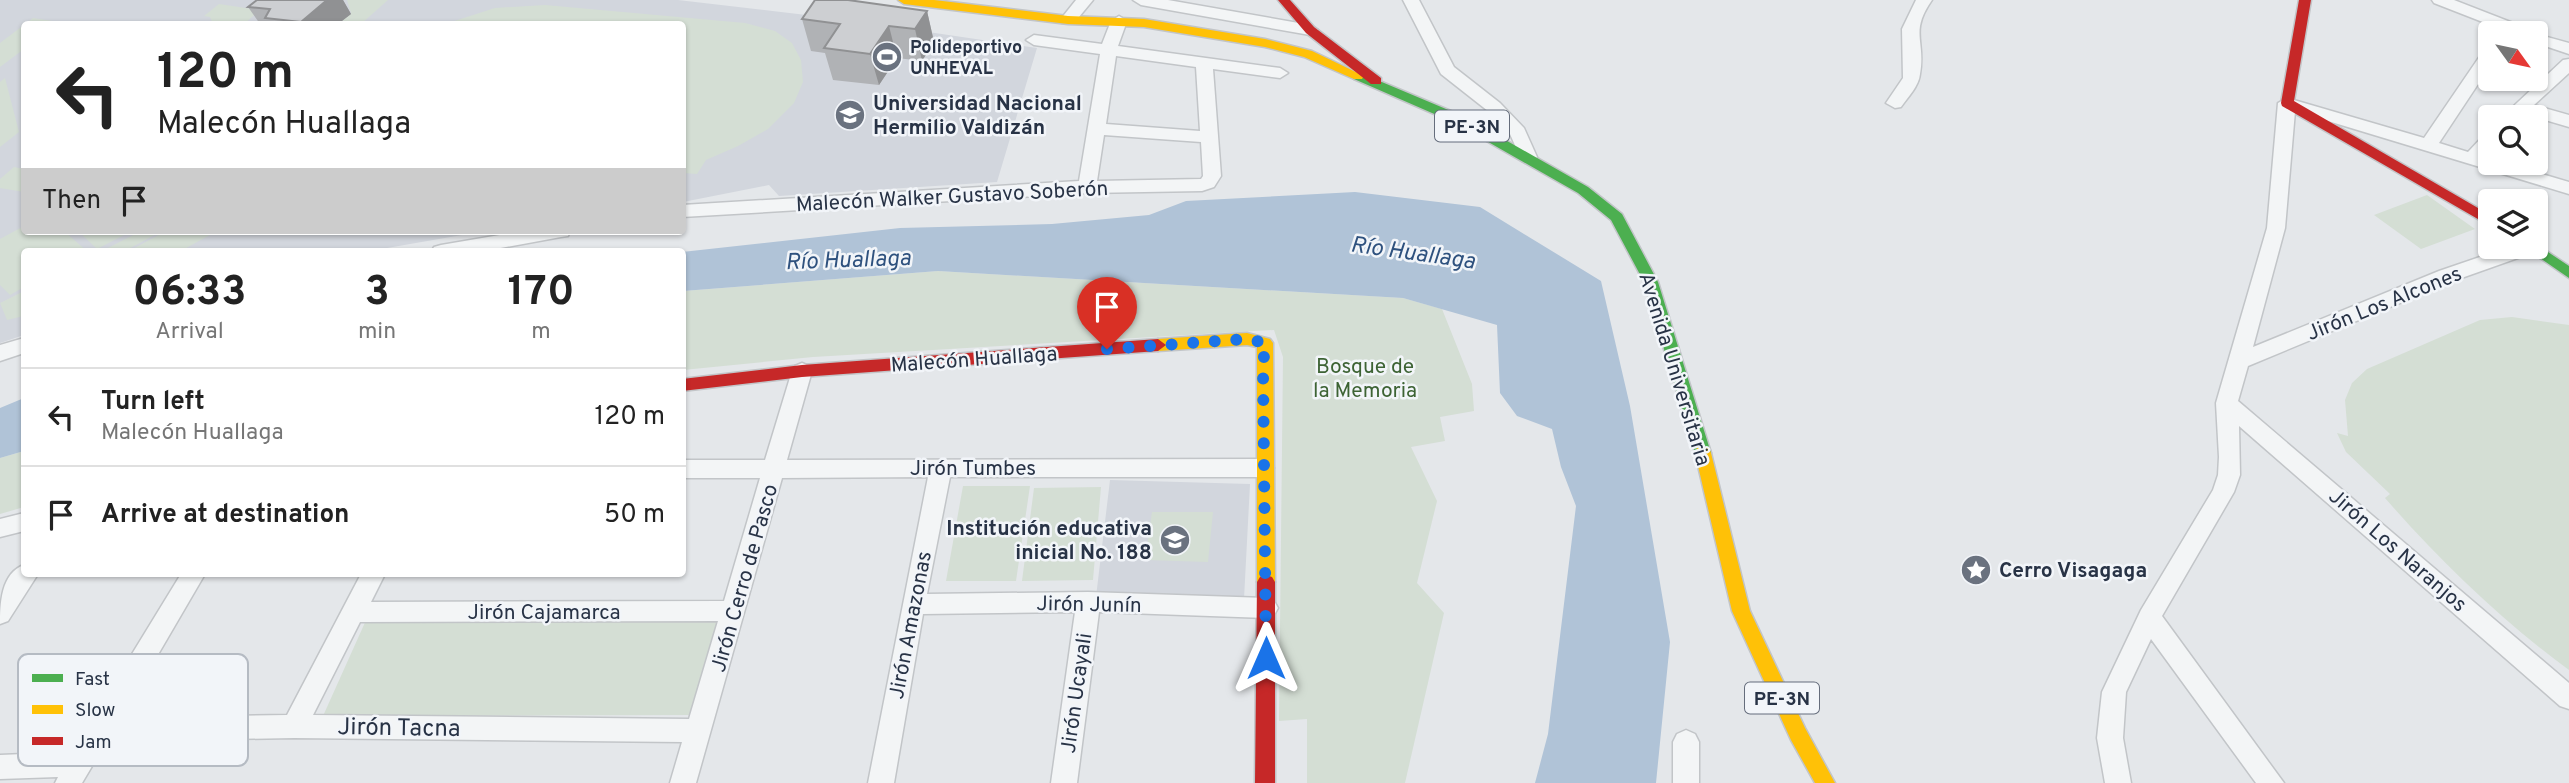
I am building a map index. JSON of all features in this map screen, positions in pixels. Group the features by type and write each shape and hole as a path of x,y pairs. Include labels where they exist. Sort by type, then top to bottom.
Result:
{"main road":[{"name":"Avenida Universitaria","path":"904,0 1068,20 1119,21 1265,43 1308,54 1376,81 1460,120 1583,190 1617,218 1651,282 1699,438 1741,611 1798,734 1825,783"},
{"path":"1284,0 1310,30 1376,81"},
{"path":"2305,0 2287,103 2478,214"},
{"path":"2548,259 2568,272"},
{"name":"Malecón Huallaga","path":"686,385 802,371 1247,339 1265,343 1263,468"},
{"path":"1263,468 1266,608 1265,783"}],"street":[{"path":"1068,20 1085,0"},
{"path":"1141,0 1310,30"},
{"path":"1410,0 1447,70 1494,107 1518,132 1528,157"},
{"path":"1895,103 1912,76 1908,28 1924,0"},
{"path":"2440,0 2486,21"},
{"path":"1087,187 1108,49 1119,21"},
{"path":"1034,40 1280,73"},
{"path":"2548,41 2569,49"},
{"path":"1096,129 1209,137 1204,63"},
{"path":"2524,105 2569,64"},
{"path":"2428,146 2478,72"},
{"path":"2118,783 2110,738 2114,692 2149,617 2223,492 2230,475 2227,403 2276,228 2287,103 2569,188"},
{"path":"2548,117 2569,121"},
{"name":"Malecón Walker Gustavo Soberón","path":"686,211 1087,187 1202,185 1211,180 1209,137"},
{"path":"2472,158 2478,152"},
{"path":"464,248 538,235"},
{"name":"Jirón Los Alcones","path":"2240,361 2446,276 2495,259"},
{"path":"0,353 21,346"},
{"name":"Jirón Cerro de Pasco","path":"683,783 776,469 802,371"},
{"name":"Jirón Los Naranjos","path":"2227,403 2569,698"},
{"name":"Jirón Amazonas","path":"881,783 912,604 941,467"},
{"name":"Jirón Tumbes","path":"686,469 1263,468"},
{"path":"0,528 21,523"},
{"path":"0,614 24,577"},
{"path":"145,654 191,577"},
{"path":"294,726 371,577"},
{"name":"Jirón Junín","path":"912,604 1088,602 1266,608"},
{"name":"Jirón Ucayali","path":"1064,783 1088,602"},
{"name":"Jirón Cajamarca","path":"353,612 734,611"},
{"path":"2149,617 2271,783"},
{"name":"Jirón Tacna","path":"248,727 699,731"},
{"path":"1686,742 1686,783"},
{"path":"0,767 73,774"}],"shaded area":[{"name":"Universidad Nacional Hermilio Valdizán","path":"0,0 678,0 840,19 1037,48 997,182 779,196 769,185 686,201 686,21 21,21 21,235 462,235 387,248 21,248 21,336 0,343"},
{"name":"Institución educativa inicial No. 188","path":"1110,480 1250,484 1244,599 1096,597"}],"green space":[{"path":"347,0 388,0 364,21 342,21 351,13"},
{"path":"219,4 260,10 247,21 212,21 210,17 204,16"},
{"path":"545,5 745,23 775,31 792,43 801,60 803,82 794,103 768,129 706,160 697,174 686,173 686,21 454,21 495,8"},
{"path":"33,18 52,21 29,21"},
{"path":"21,27 21,51 0,67 0,43"},
{"path":"5,78 19,132 0,147 0,82"},
{"path":"14,167 21,168 21,192 0,188 0,179"},
{"path":"2427,195 2475,229 2421,249 2374,215"},
{"path":"21,228 21,235 69,235 83,248 21,248 21,289 10,295 0,285 0,239"},
{"path":"82,235 124,235 99,248"},
{"path":"133,235 155,235 130,248 108,248"},
{"path":"159,235 210,235 186,248 134,248"},
{"name":"Bosque de la Memoria","path":"938,271 1403,298 1442,309 1472,384 1474,411 1440,417 1445,441 1411,447 1437,501 1417,583 1444,613 1405,783 1307,783 1307,719 1279,721 1283,357 1274,330 813,357 686,370 686,291"},
{"path":"21,292 21,317 7,320 0,303"},
{"path":"2512,317 2569,325 2569,670 2495,610 2427,544 2385,498 2390,494 2346,452 2337,433 2348,436 2345,400 2352,383 2367,369 2480,320"},
{"path":"21,452 21,508 0,514 0,458"},
{"path":"963,486 1030,486 1016,581 946,581"},
{"path":"1101,487 1093,580 1022,581 1034,488"},
{"path":"1152,512 1213,512 1208,562 1145,560"},
{"path":"367,618 720,622 693,715 323,716"}],"water":[{"name":"Río Huallaga","path":"1355,192 1480,207 1601,281 1630,406 1670,642 1656,783 1535,783 1548,734 1576,506 1561,467 1552,429 1517,416 1500,393 1497,325 1403,298 938,271 686,291 686,252 900,228 1052,224 1149,215 1186,201"},
{"path":"21,399 21,452 0,458 0,408"}],"building":[{"path":"257,0 327,0 302,21 265,18 270,9 248,7"},
{"path":"815,0 848,0 927,11 915,29 889,26 870,54 824,48 840,24 802,19"}],"traffic: fast":[{"path":"1358,76 1460,120 1583,190 1617,217 1651,282 1703,453"},
{"path":"2548,259 2569,273"}],"traffic: slow":[{"path":"904,0 1068,20 1144,23 1265,43 1308,54 1358,76"},
{"path":"1158,345 1247,339 1265,343 1266,582"},
{"path":"1703,453 1741,611 1798,734 1825,783"}],"traffic: jam":[{"path":"1284,0 1310,30 1376,81"},
{"path":"2305,0 2287,103 2478,214"},
{"path":"686,385 802,371 1158,345"},
{"path":"1265,783 1266,582"}],"place":[{"name":"Polideportivo UNHEVAL","path":"887,57"},
{"name":"Universidad Nacional Hermilio Valdizán","path":"850,115"},
{"name":"Institución educativa inicial No. 188","path":"1175,540"},
{"name":"Cerro Visagaga","path":"1976,570"}],"route":[{"path":"1107,349 1247,339 1265,343 1263,468 1266,658"}]}
